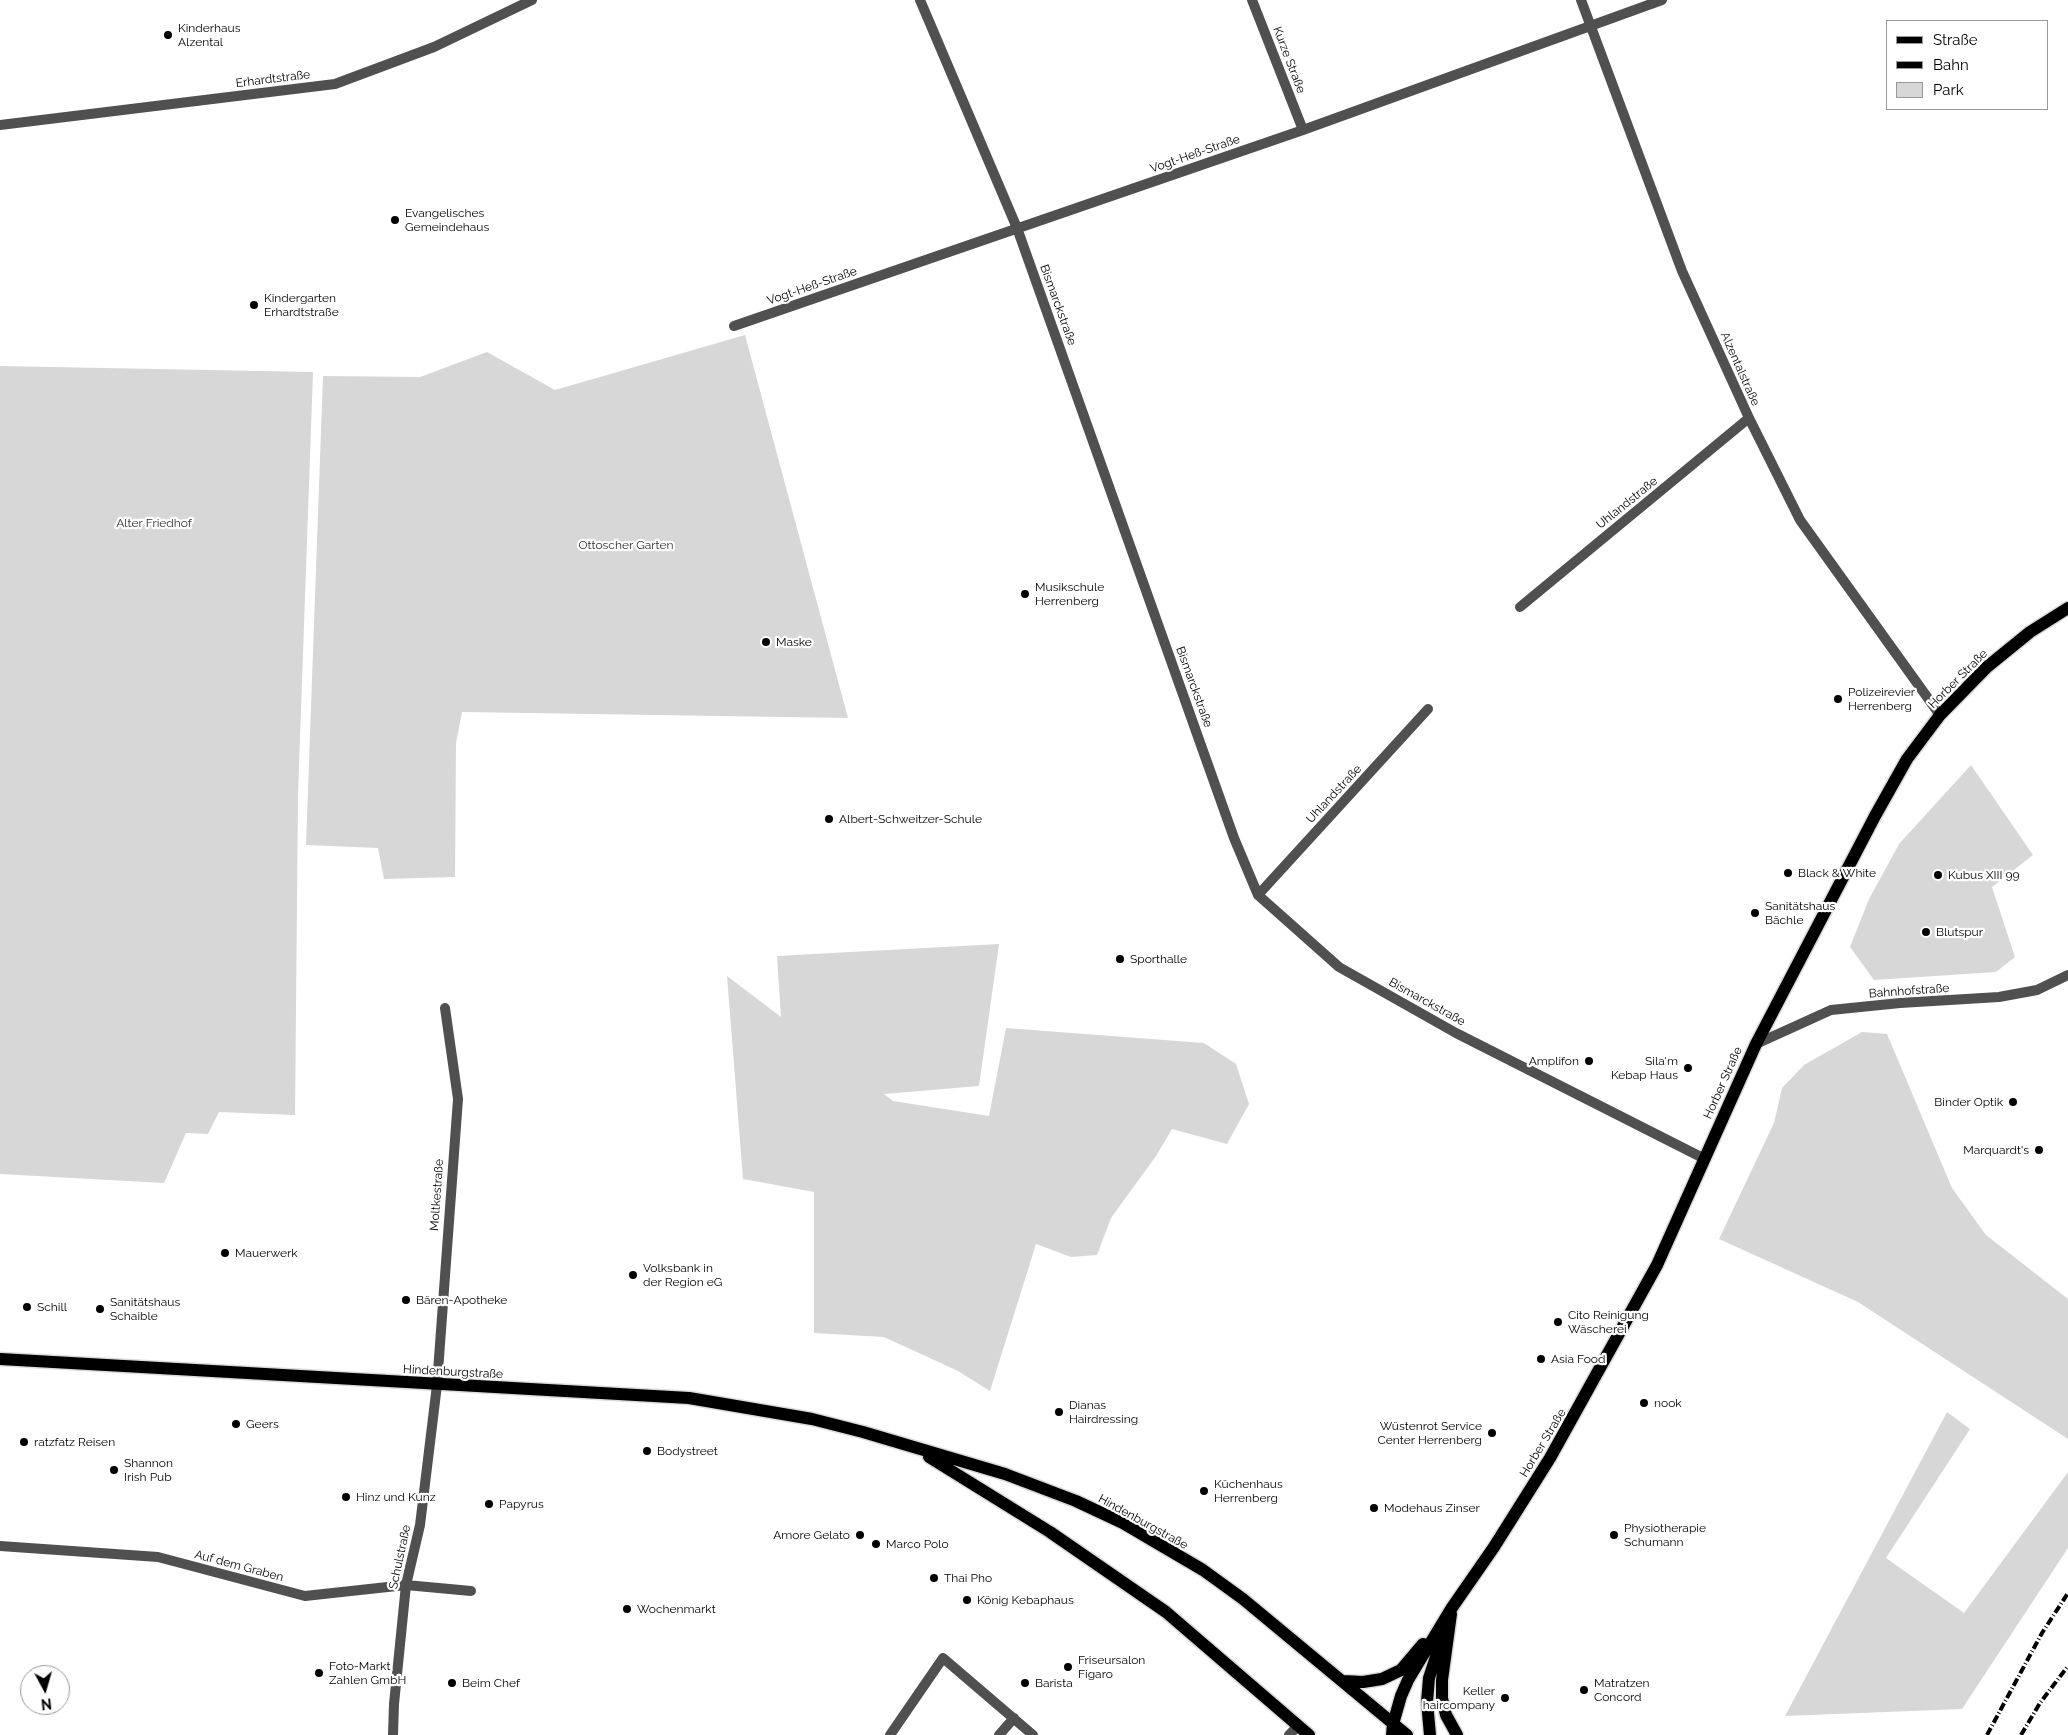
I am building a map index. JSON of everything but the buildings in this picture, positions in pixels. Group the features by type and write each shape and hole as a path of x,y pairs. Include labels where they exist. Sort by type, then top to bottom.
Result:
{"main road":[{"name":"Horber Straße","path":"1452,1609 1529,1492 1573,1420 1657,1265 1756,1044 1875,816 1907,759 1940,715 1987,668 2030,632 2068,608"},
{"name":"Hindenburgstraße","path":"0,1359 689,1398 812,1419 1005,1474 1076,1501 1123,1524 1203,1570 1243,1598 1343,1681 1393,1729 1408,1735"},
{"name":"Hindenburgstraße","path":"900,1443 940,1463 1050,1532 1166,1612 1294,1730 1309,1735"},
{"path":"1393,1729 1401,1696 1408,1680 1452,1609"},
{"path":"1343,1681 1364,1682 1382,1679 1401,1670 1452,1609"},
{"path":"1427,1732 1429,1678 1452,1609"},
{"path":"1452,1609 1442,1680 1442,1698 1446,1715 1457,1735"}],"street":[{"name":"Erhardtstraße","path":"0,125 336,84 434,46 532,0"},
{"name":"Bismarckstraße","path":"920,0 1017,228 1234,838 1258,895 1339,968 1456,1033 1705,1159"},
{"name":"Kurze Straße","path":"1252,0 1303,130"},
{"name":"Alzentalstraße","path":"1581,0 1682,271 1749,418 1800,520 1940,715"},
{"name":"Vogt-Heß-Straße","path":"734,326 1303,130 1662,0"},
{"name":"Uhlandstraße","path":"1520,607 1749,418"},
{"name":"Uhlandstraße","path":"1258,895 1428,709"},
{"name":"Bahnhofstraße","path":"1756,1044 1831,1010 1900,1003 1999,998 2037,990 2068,975"},
{"name":"Moltkestraße","path":"437,1385 458,1099 445,1008"},
{"name":"Schulstraße","path":"393,1735 394,1704 406,1585 420,1525 437,1385"},
{"name":"Auf dem Graben","path":"0,1546 158,1557 305,1596 406,1585 471,1591"},
{"path":"890,1735 943,1658 1034,1735"},
{"path":"999,1735 1014,1718"}],"green space":[{"name":"Ottoscher Garten","path":"745,335 848,718 462,712 456,743 455,877 384,879 378,848 306,845 323,376 420,377 487,352 555,390"},
{"name":"Alter Friedhof","path":"0,366 313,372 298,794 295,1115 219,1112 208,1134 186,1133 164,1183 0,1174"},
{"path":"1971,765 2033,855 1992,887 2015,957 1996,972 1874,980 1850,947 1869,899 1899,844"},
{"path":"999,944 979,1086 884,1094 893,1101 989,1116 1006,1028 1204,1043 1236,1064 1249,1104 1227,1144 1172,1129 1156,1156 1111,1218 1097,1255 1071,1257 1036,1244 990,1391 958,1371 884,1337 814,1333 814,1192 743,1179 727,976 781,1017 777,956"},
{"path":"1862,1032 1887,1034 1952,1188 1986,1235 2068,1299 2068,1439 1858,1302 1719,1239 1774,1123 1782,1088 1804,1065"},
{"path":"1947,1412 1970,1429 1886,1558 1964,1613 2068,1472 2068,1548 1962,1709 1785,1716"}],"railway":[{"path":"1987,1735 2042,1633 2068,1593"},
{"path":"2021,1735 2040,1703 2068,1666"}],"place":[{"name":"Kinderhaus Alzental","path":"168,35"},
{"name":"Evangelisches Gemeindehaus","path":"395,220"},
{"name":"Kindergarten Erhardtstraße","path":"254,305"},
{"name":"Musikschule Herrenberg","path":"1025,594"},
{"name":"Maske","path":"766,642"},
{"name":"Polizeirevier Herrenberg","path":"1838,699"},
{"name":"Albert-Schweitzer-Schule","path":"829,819"},
{"name":"Black & White","path":"1788,873"},
{"name":"Kubus XIII 99","path":"1938,875"},
{"name":"Sanitätshaus Bächle","path":"1755,913"},
{"name":"Blutspur","path":"1926,932"},
{"name":"Sporthalle","path":"1120,959"},
{"name":"Amplifon","path":"1589,1061"},
{"name":"Sila'm Kebap Haus","path":"1688,1068"},
{"name":"Binder Optik","path":"2013,1102"},
{"name":"Marquardt's","path":"2039,1150"},
{"name":"Mauerwerk","path":"225,1253"},
{"name":"Volksbank in der Region eG","path":"633,1275"},
{"name":"Bären-Apotheke","path":"406,1300"},
{"name":"Schill","path":"27,1307"},
{"name":"Sanitätshaus Schaible","path":"100,1309"},
{"name":"Cito Reinigung Wäscherei","path":"1558,1322"},
{"name":"Asia Food","path":"1541,1359"},
{"name":"nook","path":"1644,1403"},
{"name":"Dianas Hairdressing","path":"1059,1412"},
{"name":"Geers","path":"236,1424"},
{"name":"Wüstenrot Service Center Herrenberg","path":"1492,1433"},
{"name":"ratzfatz Reisen","path":"24,1442"},
{"name":"Bodystreet","path":"647,1451"},
{"name":"Shannon Irish Pub","path":"114,1470"},
{"name":"Küchenhaus Herrenberg","path":"1204,1491"},
{"name":"Hinz und Kunz","path":"346,1497"},
{"name":"Papyrus","path":"489,1504"},
{"name":"Modehaus Zinser","path":"1374,1508"},
{"name":"Amore Gelato","path":"860,1535"},
{"name":"Physiotherapie Schumann","path":"1614,1535"},
{"name":"Marco Polo","path":"876,1544"},
{"name":"Thai Pho","path":"934,1578"},
{"name":"König Kebaphaus","path":"967,1600"},
{"name":"Wochenmarkt","path":"627,1609"},
{"name":"Friseursalon Figaro","path":"1068,1667"},
{"name":"Foto-Markt Zahlen GmbH","path":"319,1673"},
{"name":"Beim Chef","path":"452,1683"},
{"name":"Barista","path":"1025,1683"},
{"name":"Matratzen Concord","path":"1584,1690"},
{"name":"Keller haircompany","path":"1505,1698"}]}
